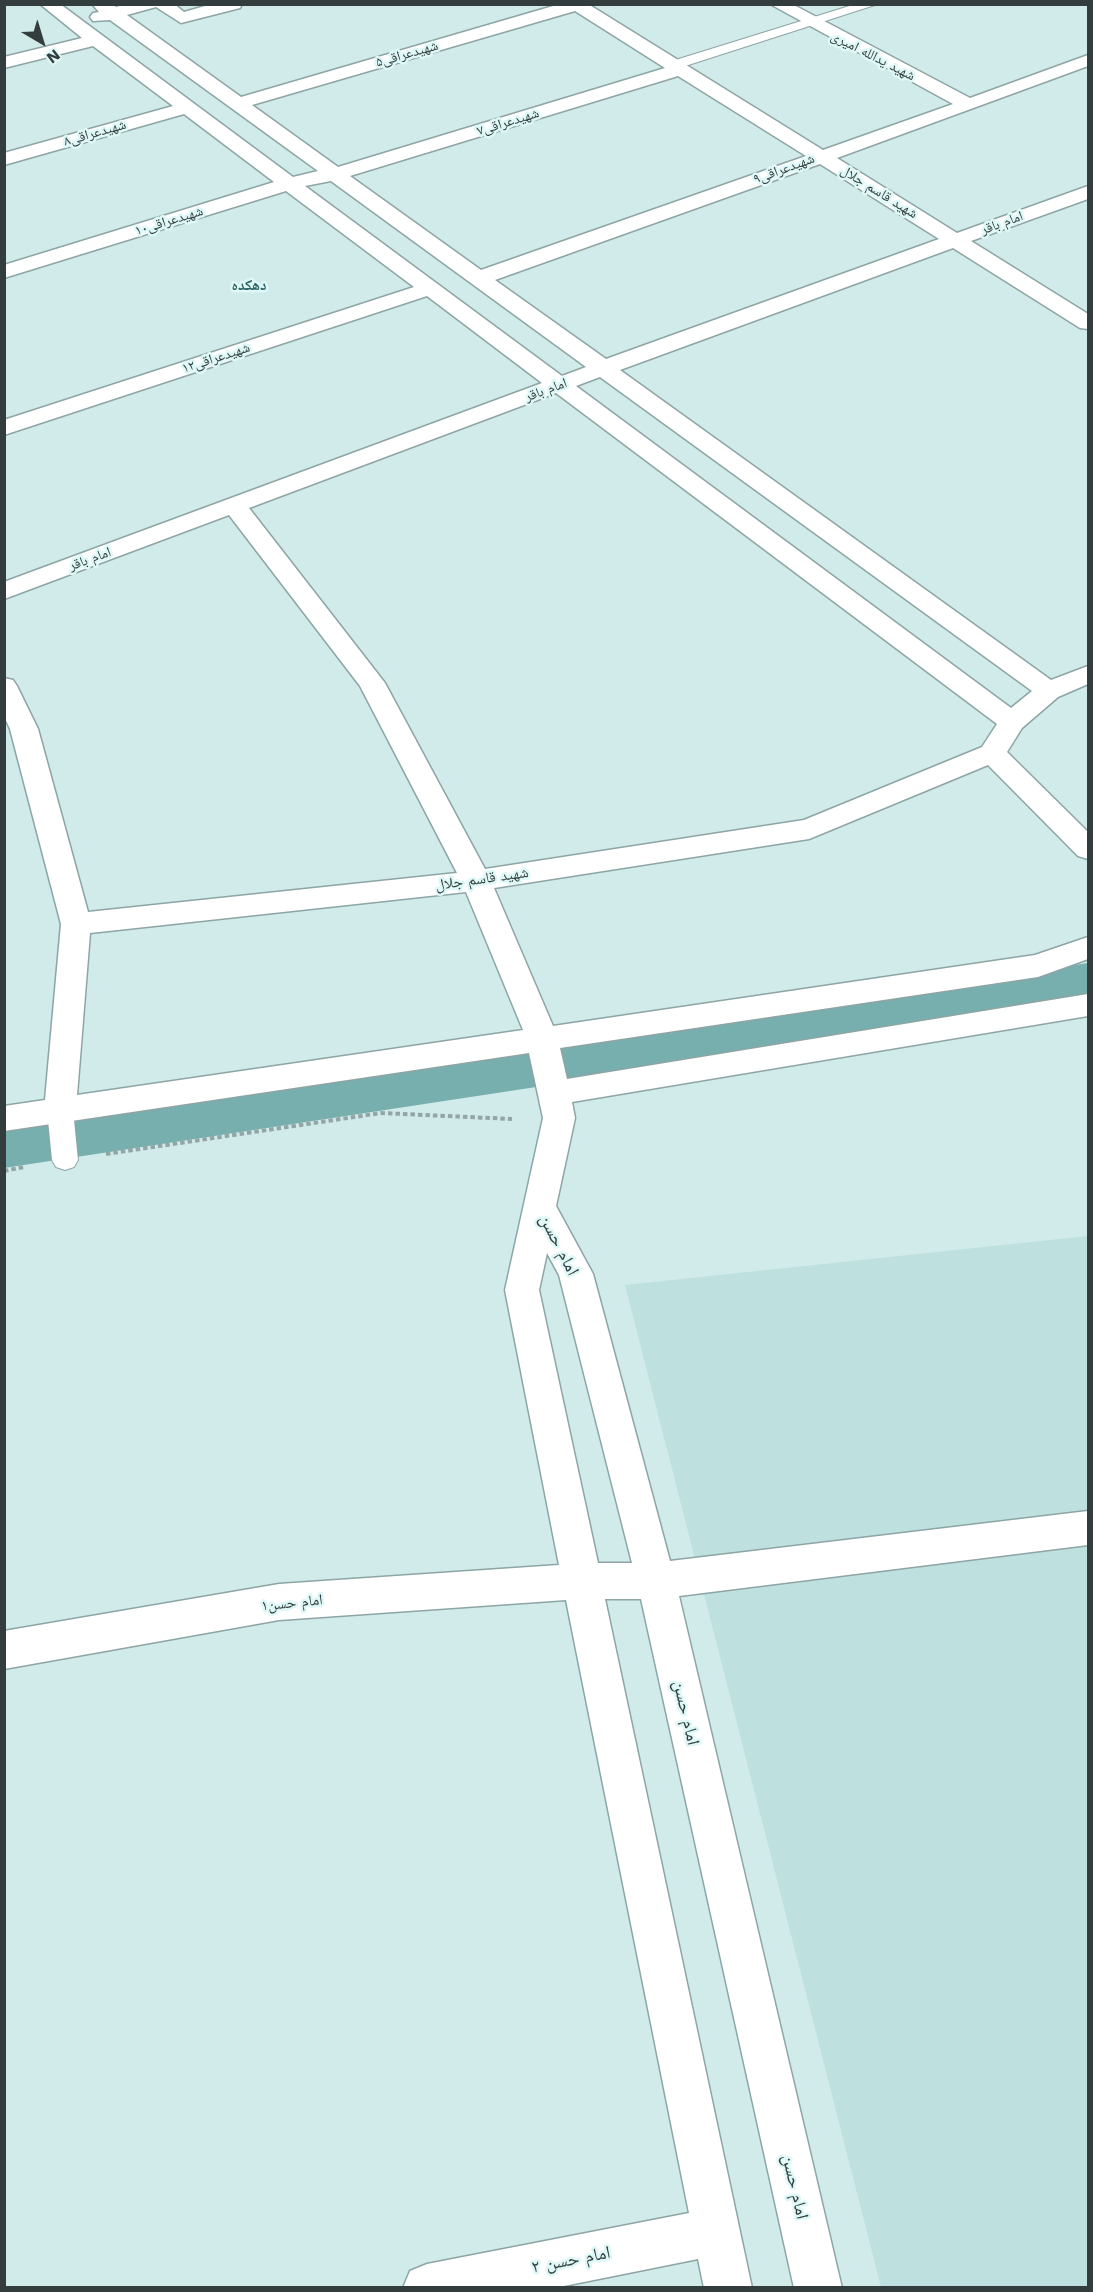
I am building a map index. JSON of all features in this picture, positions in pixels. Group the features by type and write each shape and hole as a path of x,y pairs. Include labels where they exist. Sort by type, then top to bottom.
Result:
{"street":[{"path":"48,4 1012,722"},
{"path":"74,24 106,9 149,4"},
{"path":"162,4 181,18 234,4"},
{"name":"شهید قاسم جلال","path":"577,4 1089,323"},
{"name":"شهیدعراقی۵","path":"237,104 577,4"},
{"name":"شهید یدالله امیری","path":"778,4 969,105"},
{"path":"106,9 1049,691"},
{"path":"4,63 95,40"},
{"name":"شهیدعراقی۹","path":"478,278 969,105 1089,60"},
{"name":"شهیدعراقی۷","path":"335,174 677,67"},
{"name":"شهیدعراقی۸","path":"4,159 186,108"},
{"name":"شهیدعراقی۱۰","path":"4,272 287,184 335,174"},
{"name":"امام باقر","path":"4,591 603,368 1089,192"},
{"name":"شهیدعراقی۱۲","path":"4,428 429,289"},
{"path":"234,505 372,683 476,881 543,1043 555,1098 539,1207"},
{"path":"1089,674 1049,691 1012,722 992,753 1089,849"},
{"path":"4,686 24,729 76,924 60,1115"},
{"name":"شهید قاسم جلال","path":"76,924 476,881 809,829 992,753"},
{"path":"555,1098 1047,989 1089,948"},
{"path":"4,1119 60,1115 543,1043 1047,989 1089,1005"},
{"name":"امام حسن","path":"539,1207 576,1274 656,1581 818,2288"},
{"name":"امام حسن","path":"539,1207 522,1290 728,2288"},
{"name":"امام حسن۱","path":"4,1650 279,1602 582,1581 656,1581 1089,1528"},
{"name":"امام حسن ۲","path":"427,2288 716,2232"}],"lane":[{"name":"شهیدعراقی۷","path":"677,67 872,4"},
{"path":"60,1115 64,1155"}],"path":[{"path":"4,1171 64,1155 381,1113 480,1119 555,1098"}],"shaded area":[{"path":"1088,1236 1088,2287 881,2287 625,1285"}],"waterway":[{"path":"4,1145 1088,983"}],"district":[{"name":"دهکده","path":"249,286"}]}
